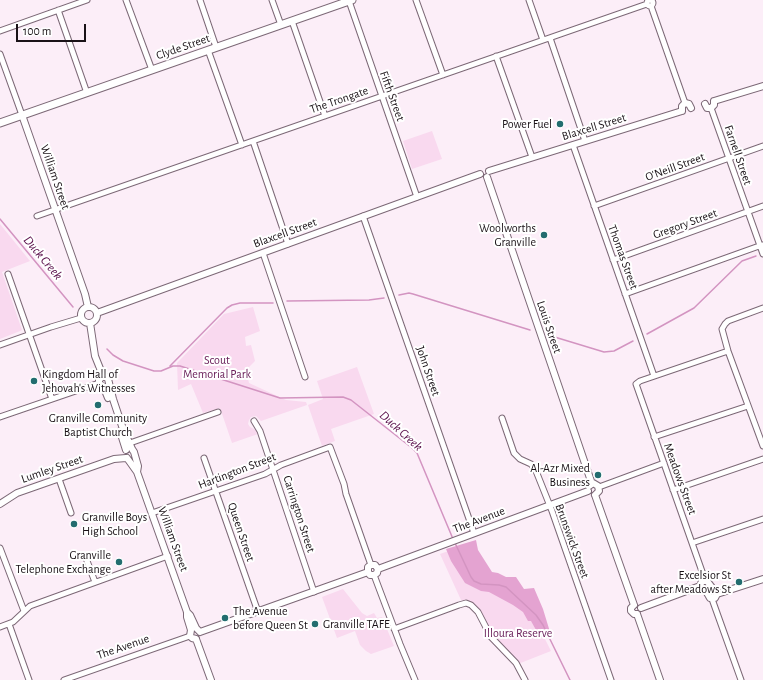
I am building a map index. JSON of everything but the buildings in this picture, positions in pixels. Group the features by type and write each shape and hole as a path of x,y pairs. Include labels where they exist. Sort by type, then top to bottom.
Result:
{"main road":[{"name":"Clyde Street","path":"0,123 348,1"}],"street":[{"path":"0,31 87,0"},
{"path":"126,0 152,70"},
{"path":"200,0 216,47"},
{"path":"272,0 281,25"},
{"path":"416,0 443,75"},
{"path":"529,0 543,40"},
{"name":"Fifth Street","path":"348,1 417,197"},
{"path":"651,2 685,103 689,104 691,108"},
{"name":"The Trongate","path":"37,216 651,2"},
{"path":"58,10 87,93"},
{"path":"292,21 325,116"},
{"path":"550,38 586,141"},
{"path":"208,50 242,145"},
{"name":"William Street","path":"0,54 85,294 88,307"},
{"path":"496,56 532,157"},
{"path":"685,103 682,106 682,111 688,112 691,108 704,104 708,99 714,101 763,86"},
{"path":"704,104 707,108 711,108 714,105 714,101"},
{"name":"Farnell Street","path":"711,108 748,212 762,245 763,254"},
{"name":"Blaxcell Street","path":"489,171 682,111"},
{"path":"252,141 288,244"},
{"name":"Thomas Street","path":"573,145 654,376"},
{"name":"O'Neill Street","path":"594,206 763,146"},
{"path":"486,168 490,174 486,178 482,177 480,174 482,169 486,168"},
{"name":"Blaxcell Street","path":"97,313 480,174"},
{"name":"Louis Street","path":"486,178 592,484"},
{"name":"Gregory Street","path":"613,260 763,206"},
{"name":"John Street","path":"364,216 474,533"},
{"path":"625,294 762,245"},
{"path":"263,253 305,377"},
{"path":"8,274 52,399"},
{"path":"88,307 93,308 97,313 96,319 90,323 85,322 82,318 82,311 88,307"},
{"path":"763,308 728,321 722,329 728,351 763,446"},
{"path":"0,345 82,318"},
{"path":"0,417 52,399 101,385 106,386 109,382 107,378 103,376 95,356 90,323"},
{"path":"654,376 728,351"},
{"path":"101,385 99,380 103,376"},
{"name":"Meadows Street","path":"654,376 636,384 705,580"},
{"name":"William Street","path":"109,382 128,452"},
{"name":"William Street","path":"101,385 107,394 128,452 137,472 187,612 190,615 194,631"},
{"path":"654,437 748,406"},
{"path":"128,452 218,412"},
{"name":"Brunswick Street","path":"502,418 514,453 520,459 531,464 536,471 611,680"},
{"name":"Carrington Street","path":"254,421 260,431 274,470 314,592"},
{"name":"Hartington Street","path":"152,513 274,470 330,447 371,565"},
{"name":"Lumley Street","path":"0,504 16,493 114,459 128,452"},
{"name":"Queen Street","path":"204,458 258,612"},
{"path":"673,490 763,459"},
{"path":"599,487 664,464"},
{"path":"59,479 71,513"},
{"path":"599,487 592,484 588,488 588,491 592,495 595,495 634,604"},
{"path":"595,495 599,491 599,487"},
{"name":"The Avenue","path":"378,568 588,491"},
{"path":"692,543 763,519"},
{"path":"0,548 24,611"},
{"path":"0,627 9,624 35,604 168,556"},
{"path":"87,561 95,582"},
{"path":"374,575 377,573 378,568 371,565 368,567 368,572 374,575 415,680"},
{"name":"The Avenue","path":"64,680 194,631 258,612 368,572"},
{"path":"700,586 706,591 709,597 763,579"},
{"path":"637,614 640,612 641,608 700,586 702,581 707,581 715,596 741,680"},
{"path":"394,629 466,603 471,605 478,612 491,636 516,663 525,680"},
{"path":"634,604 638,604 641,608"},
{"path":"634,604 631,611 634,614 637,614 660,680"},
{"path":"9,624 29,680"},
{"path":"194,631 200,635 196,639 211,680"},
{"path":"80,674 83,680"}],"green space":[{"path":"432,131 442,159 412,169 403,141"},
{"path":"0,224 30,261 2,272 22,330 0,339"},
{"name":"Scout Memorial Park","path":"253,307 260,331 245,337 246,346 251,345 255,361 246,370 249,383 286,400 306,402 307,405 261,421 256,416 251,417 248,424 256,430 258,434 232,443 220,408 203,413 191,384 178,390 177,363 224,314"},
{"path":"357,367 374,414 331,429 335,441 322,446 308,405 323,399 317,381"},
{"name":"Illoura Reserve","path":"454,549 514,599 540,629 551,651 518,664 491,634 477,607 470,602 461,600 440,554"},
{"path":"343,589 362,613 367,616 374,613 377,618 382,617 394,646 371,654 360,645 355,631 337,638 322,597"}],"shaded area":[{"path":"476,540 478,550 492,572 506,577 516,577 524,589 534,588 543,609 550,632 539,639 535,634 536,630 531,621 528,621 523,612 489,592 481,591 465,583 451,561 446,549"}],"waterway":[{"name":"Duck Creek","path":"0,219 73,307"},
{"path":"647,334 694,308 742,261 756,256"},
{"path":"399,295 409,293 413,294 530,330"},
{"path":"287,301 369,300 384,298"},
{"path":"170,366 227,308 240,303 273,303"},
{"path":"548,335 604,352 614,351 633,341"},
{"name":"Duck Creek","path":"107,349 123,361 154,371 161,371 173,366 180,366 280,398 343,397 351,400 417,453 453,539"},
{"name":"Duck Creek","path":"455,543 474,581 481,584 506,587 536,615 543,625 570,680"}],"place":[{"name":"Power Fuel","path":"560,124"},
{"name":"Woolworths Granville","path":"544,235"},
{"name":"Kingdom Hall of Jehovah's Witnesses","path":"34,381"},
{"name":"Granville Community Baptist Church","path":"98,405"},
{"name":"Al-Azr Mixed Business","path":"598,475"},
{"name":"Granville Boys High School","path":"74,524"},
{"name":"Granville Telephone Exchange","path":"119,562"},
{"name":"Excelsior St after Meadows St","path":"739,582"},
{"name":"The Avenue before Queen St","path":"225,618"},
{"name":"Granville TAFE","path":"315,624"}]}
